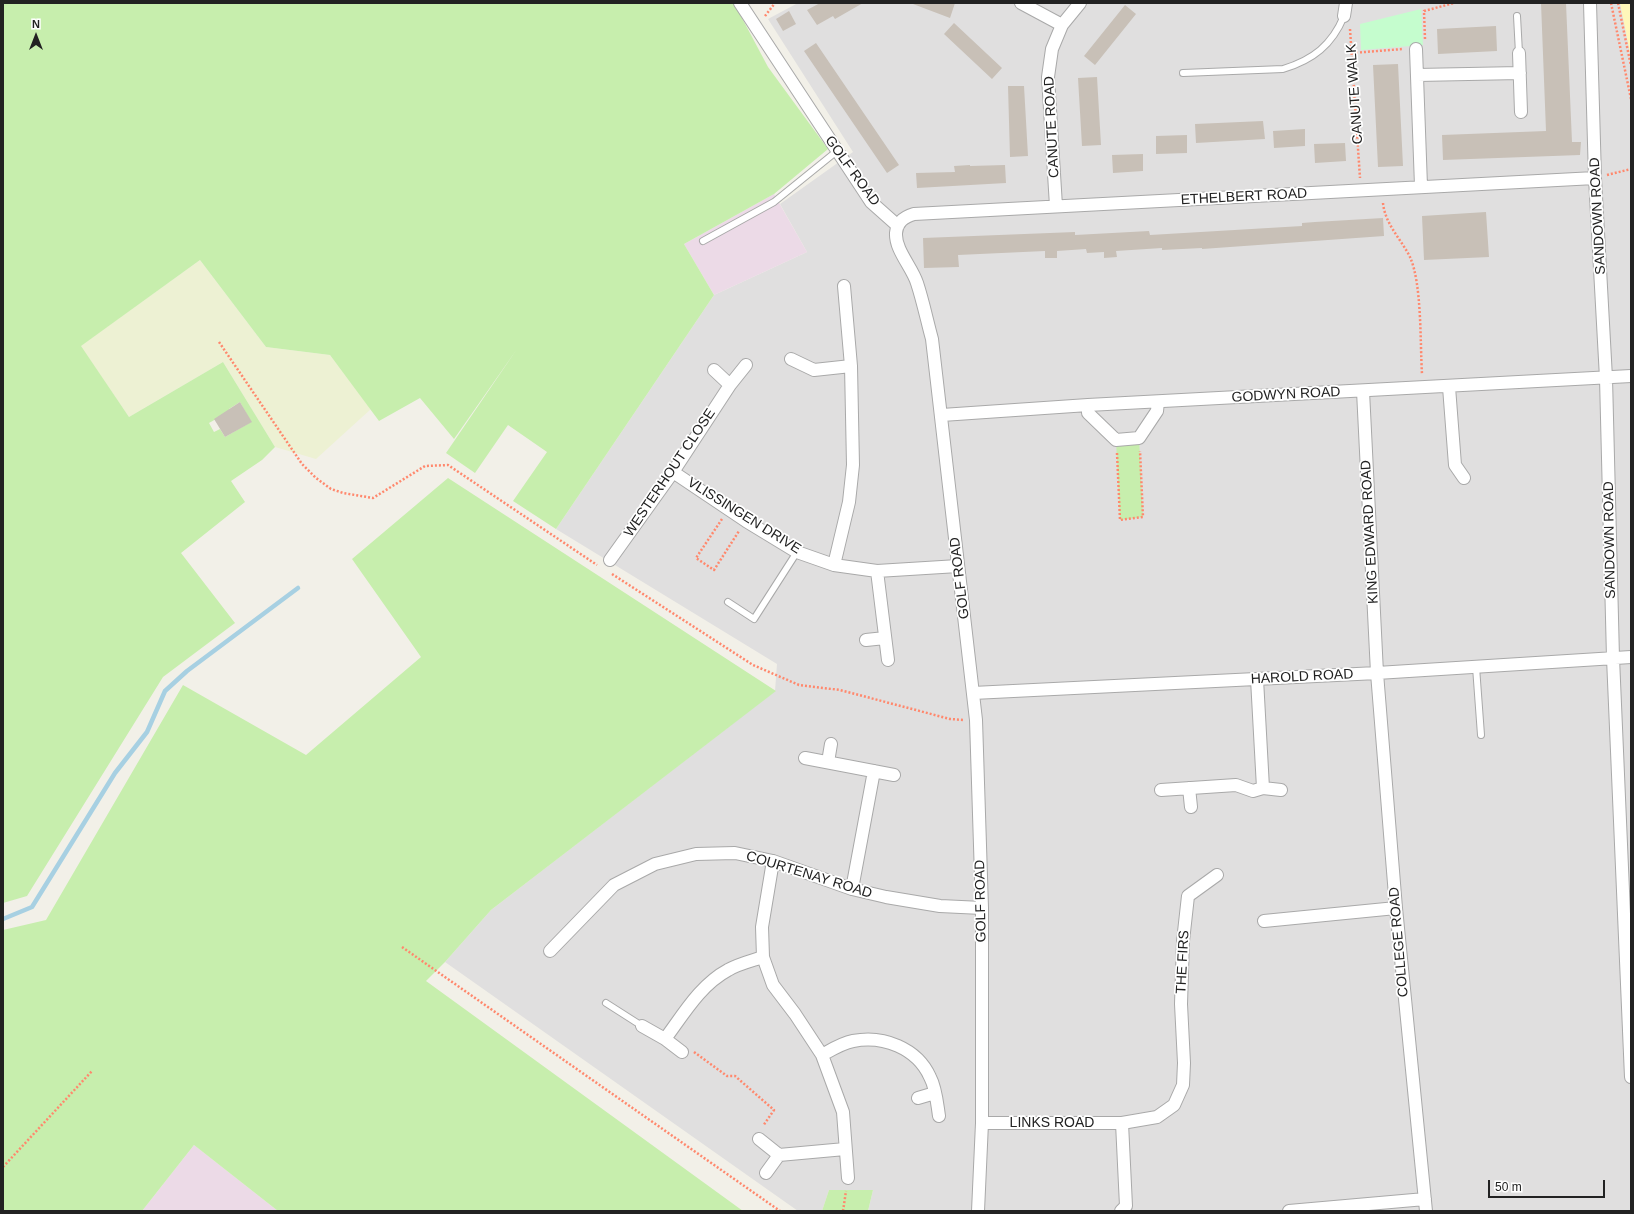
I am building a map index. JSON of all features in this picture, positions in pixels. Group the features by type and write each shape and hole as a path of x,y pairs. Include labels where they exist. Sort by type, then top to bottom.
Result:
{"street":[{"name":"GOLF ROAD","path":"740,3 871,202 898,226 896,234 899,248 917,282 932,339 942,415 976,720 982,908 982,1123 978,1211"},
{"path":"1021,3 1062,25"},
{"name":"CANUTE ROAD","path":"1056,206 1048,77 1052,49 1062,25 1080,3"},
{"path":"1344,16 1346,3"},
{"name":"SANDOWN ROAD","path":"1590,3 1595,178 1606,378 1612,658 1631,1077"},
{"path":"1416,48 1421,186"},
{"path":"1519,53 1521,112"},
{"path":"1417,74 1520,74"},
{"name":"ETHELBERT ROAD","path":"898,226 903,218 914,214 1595,178"},
{"path":"834,565 852,482 853,465 851,366 844,286"},
{"path":"792,359 814,370 851,366"},
{"name":"WESTERHOUT CLOSE","path":"605,564 673,472 730,385 746,365"},
{"path":"714,370 730,385"},
{"name":"GODWYN ROAD","path":"942,415 1088,405 1449,387 1631,376"},
{"path":"1449,387 1454,465 1464,478"},
{"name":"KING EDWARD ROAD","path":"1363,391 1377,673"},
{"path":"1088,405 1088,414 1116,440 1139,438 1157,411 1158,402"},
{"name":"VLISSINGEN DRIVE","path":"673,472 746,521 797,552 834,565 877,571 958,566"},
{"path":"877,571 888,660"},
{"path":"866,640 885,638"},
{"name":"HAROLD ROAD","path":"973,694 1257,680 1631,657"},
{"name":"COLLEGE ROAD","path":"1377,673 1396,908 1425,1205"},
{"path":"1257,680 1263,788"},
{"path":"828,762 831,744"},
{"path":"805,758 894,774"},
{"path":"852,889 874,771"},
{"path":"1161,790 1236,785 1253,791 1263,788 1281,790"},
{"path":"1189,788 1191,807"},
{"name":"COURTENAY ROAD","path":"550,951 614,885 655,864 696,854 735,853 773,861 852,889 886,897 940,906 982,908"},
{"path":"773,861 762,927 763,957 773,985 795,1014 822,1055 842,1112 848,1178"},
{"name":"THE FIRS","path":"1184,1063 1181,1004 1183,941 1188,896 1217,875"},
{"path":"1264,921 1396,908"},
{"path":"665,1039 694,1000 708,985 727,970 763,957"},
{"path":"642,1026 665,1039 682,1052"},
{"path":"822,1055 852,1041 880,1040 904,1048 920,1060 931,1077 939,1116"},
{"name":"LINKS ROAD","path":"982,1123 1122,1123 1157,1117 1174,1105 1183,1085 1184,1063"},
{"path":"918,1098 935,1093"},
{"path":"1121,1211 1126,1206 1122,1123"},
{"path":"759,1140 779,1154 846,1149"},
{"path":"766,1173 779,1154"},
{"path":"1289,1211 1425,1205"}],"lane":[{"path":"1182,74 1283,69 1293,66 1323,49 1336,34 1344,16"},
{"path":"1517,16 1519,53"},
{"path":"703,241 774,202 837,151"},
{"path":"728,602 754,619 797,552"},
{"path":"1476,667 1481,735"},
{"path":"606,1003 642,1026"}],"path":[{"path":"1352,53 1425,48 1424,11 1454,3"},
{"path":"1611,3 1631,99"},
{"path":"1618,3 1631,66"},
{"name":"CANUTE WALK","path":"1344,16 1351,18 1361,191"},
{"path":"1623,62 1630,61"},
{"path":"1595,178 1631,169"},
{"path":"1381,189 1384,214 1410,258 1416,280 1422,388"},
{"path":"219,342 302,464 316,478 331,489 343,493 373,498 425,466 448,465 605,564"},
{"path":"1116,440 1120,520 1143,517 1139,438"},
{"path":"728,509 696,558 714,570 746,521"},
{"path":"610,573 754,665 799,685 840,690 950,719 976,720"},
{"path":"402,947 780,1211"},
{"path":"682,1052 692,1050 727,1076 735,1076 774,1110 760,1130 759,1140"},
{"path":"3,1167 92,1071"},
{"path":"843,1211 848,1178"}],"shaded area":[{"path":"798,3 1620,3 1631,48 1631,1211 868,1211 873,1190 829,1190 822,1211 798,1211 445,962 491,910 775,691 777,664 556,529 714,295 807,252 780,204 853,152 768,19"},
{"path":"774,194 807,252 714,295 684,244"},
{"path":"194,1145 278,1211 142,1211"}],"green space":[{"path":"3,3 734,3 768,67 828,149 774,194 684,244 714,295 556,529 513,501 547,452 508,425 475,473 446,453 517,349 454,439 420,398 379,421 330,355 266,347 200,260 81,346 129,417 223,362 275,447 262,460 231,481 245,502 181,553 235,623 163,677 27,896 3,903","holes":["240,402 251,422 225,437 220,429 214,432 209,423 232,414 229,409"]},
{"path":"1421,9 1423,45 1361,50 1360,24"},
{"path":"200,260 266,347 330,355 371,409 316,459 275,447 223,362 129,417 80,346"},
{"path":"1139,438 1143,517 1120,520 1116,440"},
{"path":"448,478 776,691 491,910 426,981 743,1211 278,1211 194,1145 142,1211 3,1211 3,930 46,920 183,685 306,755 421,657 352,559"},
{"path":"829,1190 873,1190 868,1211 822,1211"}],"sand":[{"path":"1620,3 1631,3 1631,58"}],"building":[{"path":"820,3 863,3 835,19 833,16 817,25 807,10"},
{"path":"955,3 950,18 913,4"},
{"path":"1541,3 1566,3 1572,142 1581,142 1580,155 1443,160 1442,135 1546,131"},
{"path":"1125,5 1136,14 1095,65 1084,56"},
{"path":"789,11 796,24 783,31 776,19"},
{"path":"954,23 1002,68 992,79 944,34"},
{"path":"1496,26 1497,51 1438,54 1437,29"},
{"path":"816,43 899,165 887,173 804,51"},
{"path":"1398,64 1403,166 1378,167 1373,65"},
{"path":"1097,77 1101,145 1082,146 1078,78"},
{"path":"1008,86 1024,86 1028,156 1010,157"},
{"path":"1263,121 1265,139 1196,143 1195,124"},
{"path":"1305,129 1305,146 1274,148 1273,131"},
{"path":"1187,135 1187,153 1156,154 1156,136"},
{"path":"1345,143 1346,161 1315,163 1314,144"},
{"path":"1143,154 1143,171 1113,173 1112,155"},
{"path":"1005,165 1006,183 917,188 916,173 955,172 954,166"},
{"path":"1486,212 1489,257 1424,260 1422,216"},
{"path":"1383,218 1384,236 1202,249 1162,250 1162,248 1116,251 1117,257 1104,258 1104,252 1087,253 1086,249 1057,251 1057,258 1045,258 1045,251 958,255 959,267 924,268 923,238 1075,232 1075,235 1149,231 1150,235 1302,226 1302,223"},
{"path":"240,402 252,422 225,437 214,419"}],"waterway":[{"path":"3,919 32,907 115,773 147,732 165,691 187,671 298,588"}]}
